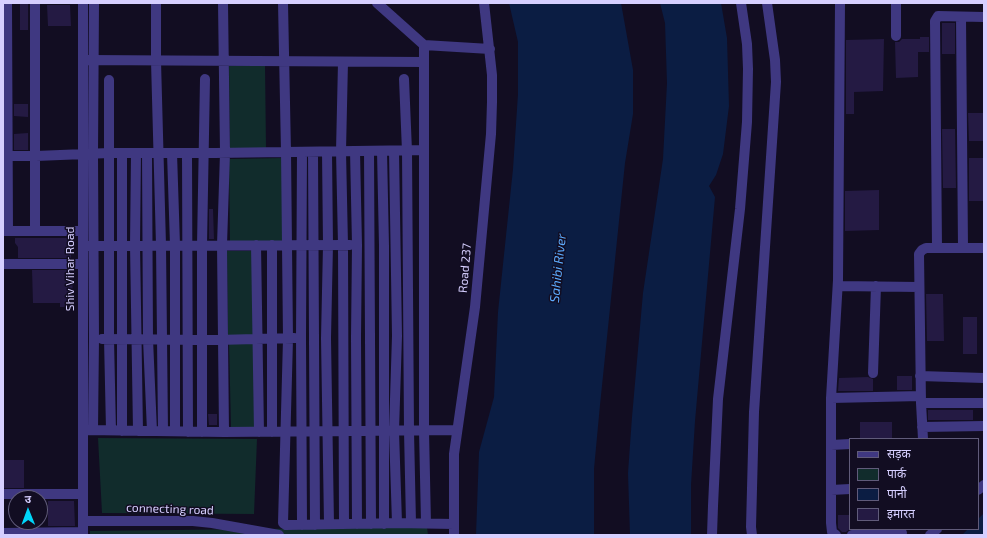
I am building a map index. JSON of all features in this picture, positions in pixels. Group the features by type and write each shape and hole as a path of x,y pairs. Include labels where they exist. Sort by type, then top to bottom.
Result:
{"street":[{"path":"7,3 5,156 6,231 83,231"},
{"path":"35,3 35,231"},
{"name":"Shiv Vihar Road","path":"83,3 88,60 88,154 83,231 88,246 83,264 83,534"},
{"path":"94,3 88,60 424,62"},
{"path":"156,3 163,431"},
{"path":"223,3 225,153 222,245 224,432"},
{"path":"283,3 288,338 283,521 286,525 397,523 454,524"},
{"path":"377,3 424,44 490,49"},
{"name":"Road 237","path":"454,535 454,454 475,307 490,147 492,102 490,49 484,3"},
{"path":"712,535 718,399 740,209 747,122 747,44 741,3"},
{"path":"752,535 754,412 776,82 775,60 767,3"},
{"path":"836,535 832,532 831,528 831,398 838,286 840,3"},
{"path":"896,3 896,36"},
{"path":"937,248 935,21 938,16 984,17"},
{"path":"961,17 963,248"},
{"path":"424,44 424,431 426,523"},
{"path":"343,62 341,151 345,431 344,524"},
{"path":"202,432 202,245 205,153 205,79"},
{"path":"404,79 407,150 411,523"},
{"path":"109,80 109,339 111,430"},
{"path":"5,156 109,153 424,150"},
{"path":"355,151 357,246 357,524"},
{"path":"369,151 371,524"},
{"path":"382,151 384,246 384,524"},
{"path":"394,151 397,336 394,431 397,523"},
{"path":"302,152 302,525"},
{"path":"313,152 315,525"},
{"path":"327,152 328,245 326,338 329,524"},
{"path":"122,153 122,431"},
{"path":"136,153 135,245 138,431"},
{"path":"147,153 148,339 152,431"},
{"path":"172,153 175,245 175,431"},
{"path":"187,153 188,432"},
{"path":"88,154 88,246 94,339 93,430"},
{"path":"256,245 259,432"},
{"path":"272,245 272,432"},
{"path":"88,246 424,246"},
{"path":"923,438 920,376 919,254 924,249 984,248"},
{"path":"3,264 83,264"},
{"path":"838,286 919,288"},
{"path":"873,372 876,286"},
{"path":"83,339 223,340 424,336"},
{"path":"920,376 984,378"},
{"path":"831,398 984,403"},
{"path":"922,427 984,426"},
{"path":"83,430 302,432 457,430"},
{"path":"831,444 849,444"},
{"path":"831,490 849,489"},
{"path":"3,494 83,494"},
{"name":"connecting road","path":"83,521 206,522 279,535"},
{"path":"852,535 902,532"},
{"path":"3,533 83,534"}],"green space":[{"path":"265,65 266,148 230,149 229,66"},
{"path":"282,158 283,241 230,242 229,159"},
{"path":"227,251 253,251 254,337 228,337"},
{"path":"229,344 255,344 257,427 231,427"},
{"path":"98,438 257,439 254,514 102,513"},
{"path":"427,527 428,535 90,535 90,531"}],"water":[{"name":"Sahibi River","path":"509,3 621,3 633,70 633,114 625,163 594,469 594,535 476,535 479,452 494,397 498,312 513,169 518,94 518,42"},
{"path":"660,3 721,3 727,38 729,106 723,154 716,175 709,186 715,197 695,421 691,485 691,535 630,535 628,473 632,417 643,293 663,159 667,83 665,23"},
{"path":"984,513 984,535 962,535 967,530 979,530 979,518"}],"building":[{"path":"20,4 28,4 28,30 20,30"},
{"path":"47,5 70,5 71,26 48,26"},
{"path":"942,23 955,23 955,54 942,54"},
{"path":"920,37 929,37 929,52 918,52 918,77 896,78 895,42 899,42 902,39 920,39"},
{"path":"884,39 883,91 854,92 854,114 846,114 846,40"},
{"path":"14,104 28,104 28,117 14,116"},
{"path":"968,113 984,113 984,141 969,141"},
{"path":"942,129 955,129 956,188 943,188"},
{"path":"28,133 28,150 14,150 14,134"},
{"path":"969,158 984,158 984,201 969,201"},
{"path":"879,190 879,230 845,231 845,191"},
{"path":"209,209 213,209 214,239 209,239"},
{"path":"15,238 71,238 71,258 18,258 18,247 15,243"},
{"path":"32,270 73,270 72,307 60,307 60,303 33,303"},
{"path":"926,294 943,294 944,341 927,341"},
{"path":"963,317 977,317 977,354 963,354"},
{"path":"897,376 912,376 912,390 897,390"},
{"path":"868,377 873,379 873,391 838,391 839,378"},
{"path":"928,410 973,410 973,420 928,420"},
{"path":"208,414 217,414 217,425 209,425"},
{"path":"860,422 892,422 892,438 860,438"},
{"path":"3,460 24,460 24,488 3,488"},
{"path":"48,501 74,501 75,526 48,526"},
{"path":"838,515 849,515 849,530 846,532 842,532 838,528"}]}
